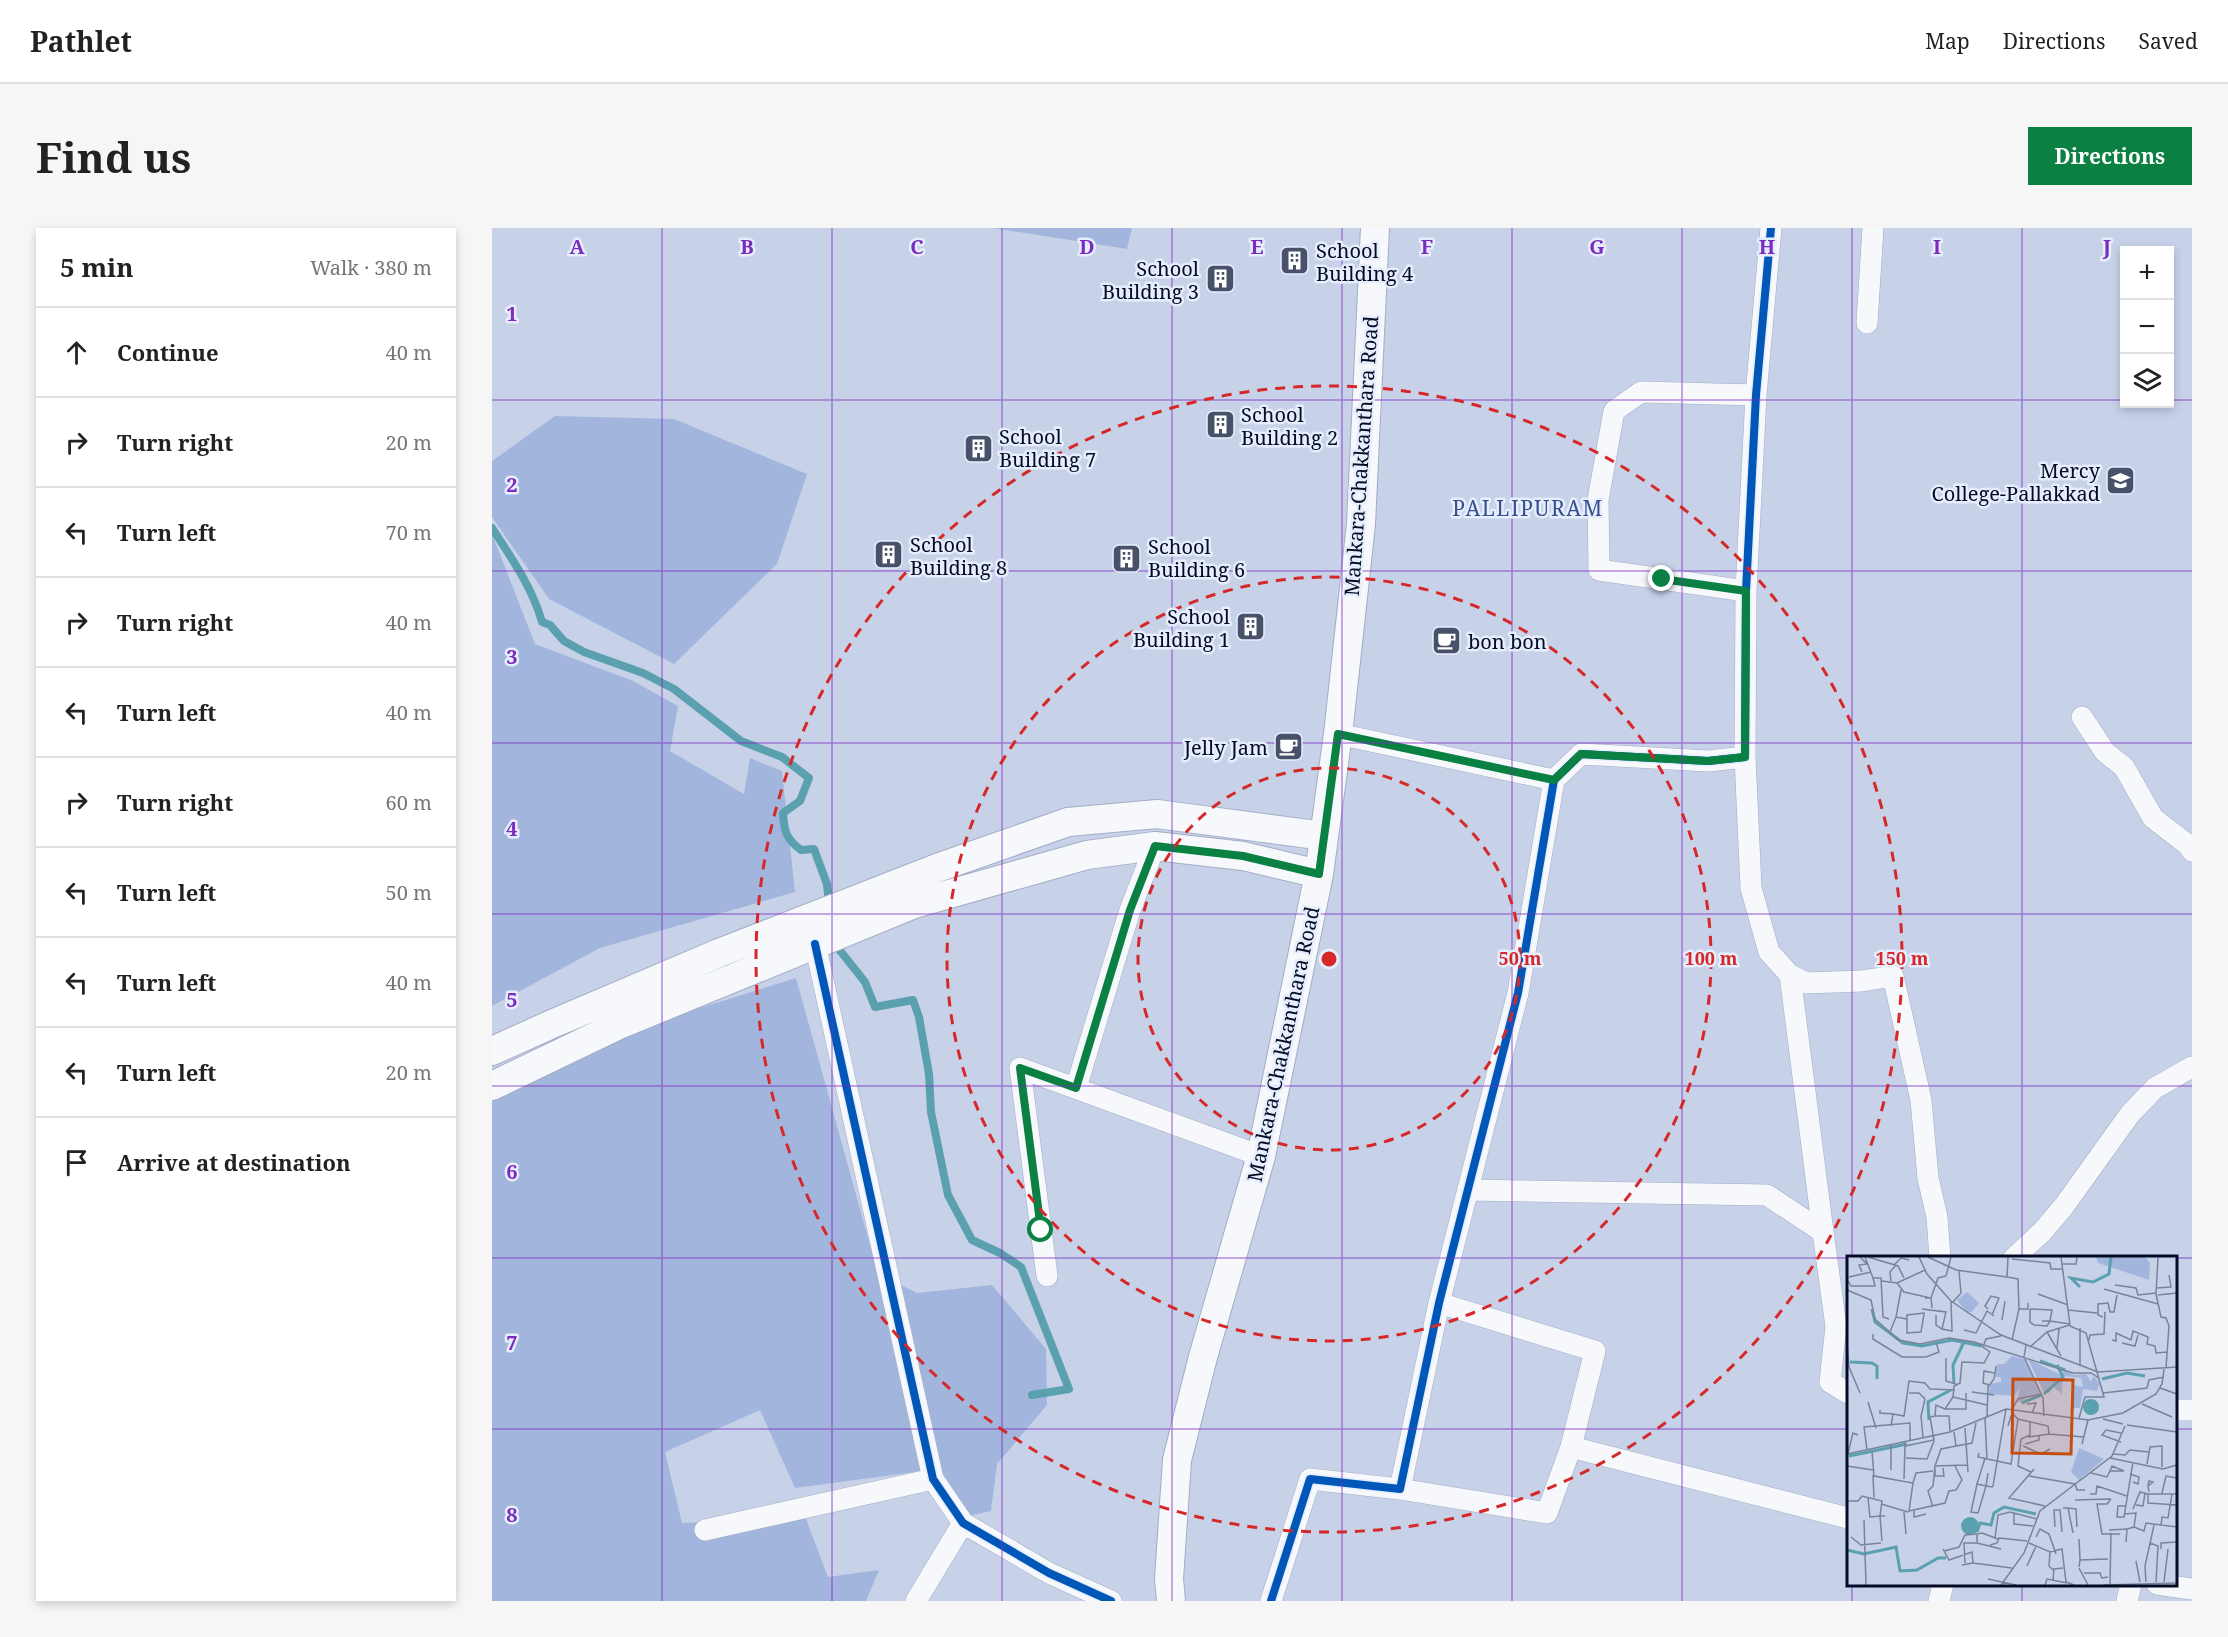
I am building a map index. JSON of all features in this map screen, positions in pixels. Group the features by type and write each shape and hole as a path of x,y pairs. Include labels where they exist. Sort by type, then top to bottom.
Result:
{"main road":[{"name":"Mankara-Chakkanthara Road","path":"1171,1601 1169,1579 1177,1460 1203,1357 1261,1156 1319,874 1338,734 1361,524 1375,228"},
{"path":"492,1051 719,952 937,868 1068,822 1157,814 1324,836"},
{"path":"492,1086 621,1024 914,904 1087,855 1155,846 1243,856 1319,874"}],"street":[{"path":"1770,228 1756,395 1746,591 1745,757 1751,888 1769,952 1790,975 1806,983 1862,981 1893,976 1921,1100 1928,1178 1936,1217 1940,1256"},
{"path":"1867,323 1873,228"},
{"path":"1746,591 1599,570 1598,500 1614,411 1641,392 1756,395"},
{"path":"2082,717 2105,752 2124,768 2153,818 2188,845 2192,851"},
{"path":"1338,734 1554,780"},
{"path":"1400,1489 1439,1303 1518,993 1554,780 1581,754 1708,761 1745,757"},
{"path":"1076,1088 1130,910 1155,846"},
{"path":"815,944 933,1479 963,1523 1049,1573 1111,1601"},
{"path":"1790,975 1836,1326 1830,1383 1847,1392"},
{"path":"2015,1256 2042,1232 2064,1206 2130,1114 2155,1088 2192,1067"},
{"path":"1047,1276 1020,1068 1261,1156"},
{"path":"1469,1190 1767,1195 1823,1232"},
{"path":"1271,1601 1310,1479 1400,1489 1547,1513 1571,1447 1595,1351 1439,1303"},
{"path":"1571,1447 1847,1518"},
{"path":"705,1530 933,1479"},
{"path":"916,1601 963,1523"},
{"path":"1940,1601 1943,1586"},
{"path":"2127,1601 2131,1586"},
{"path":"2171,1586 2192,1589"}],"shaded area":[{"path":"993,228 1132,228 1127,249"},
{"path":"555,416 674,419 807,474 777,564 674,664 549,599 492,517 492,461"},
{"path":"492,534 535,644 633,681 678,706 670,751 744,794 750,758 782,771 795,892 600,948 492,1006"},
{"path":"796,978 878,1274 917,1293 992,1285 1046,1349 1047,1405 997,1464 991,1511 955,1519 930,1470 795,1488 760,1410 665,1452 682,1523 806,1519 828,1577 879,1570 866,1601 492,1601 492,1097 642,1026"}],"waterway":[{"path":"492,528 527,585 542,622 550,625 564,641 584,652 643,673 674,689 741,741 782,757 809,778 800,801 783,813 784,825 789,838 796,846 801,850 814,849 827,884 829,904"},
{"path":"834,943 865,982 875,1007 913,1000 919,1017 929,1074 931,1112 948,1195 972,1240 1000,1253 1021,1267 1069,1389 1032,1395"}],"cycle path":[{"path":"1271,1601 1310,1479 1400,1489 1439,1303 1518,993 1554,780 1581,754 1708,761 1745,757 1746,591 1756,395 1771,228"},
{"path":"815,944 933,1479 963,1523 1049,1573 1111,1601"}],"place":[{"name":"School Building 4","path":"1295,261"},
{"name":"School Building 3","path":"1220,279"},
{"name":"School Building 2","path":"1220,425"},
{"name":"School Building 7","path":"978,448"},
{"name":"Mercy College-Pallakkad","path":"2121,481"},
{"name":"School Building 8","path":"889,555"},
{"name":"School Building 6","path":"1127,558"},
{"name":"School Building 1","path":"1251,627"},
{"name":"bon bon","path":"1447,641"},
{"name":"Jelly Jam","path":"1289,747"}],"district":[{"name":"PALLIPURAM","path":"1528,508"}],"route":[{"path":"1041,1230 1020,1068 1076,1088 1130,910 1155,846 1243,856 1319,874 1338,734 1554,780 1581,754 1708,761 1745,757 1746,591 1662,579"}]}
